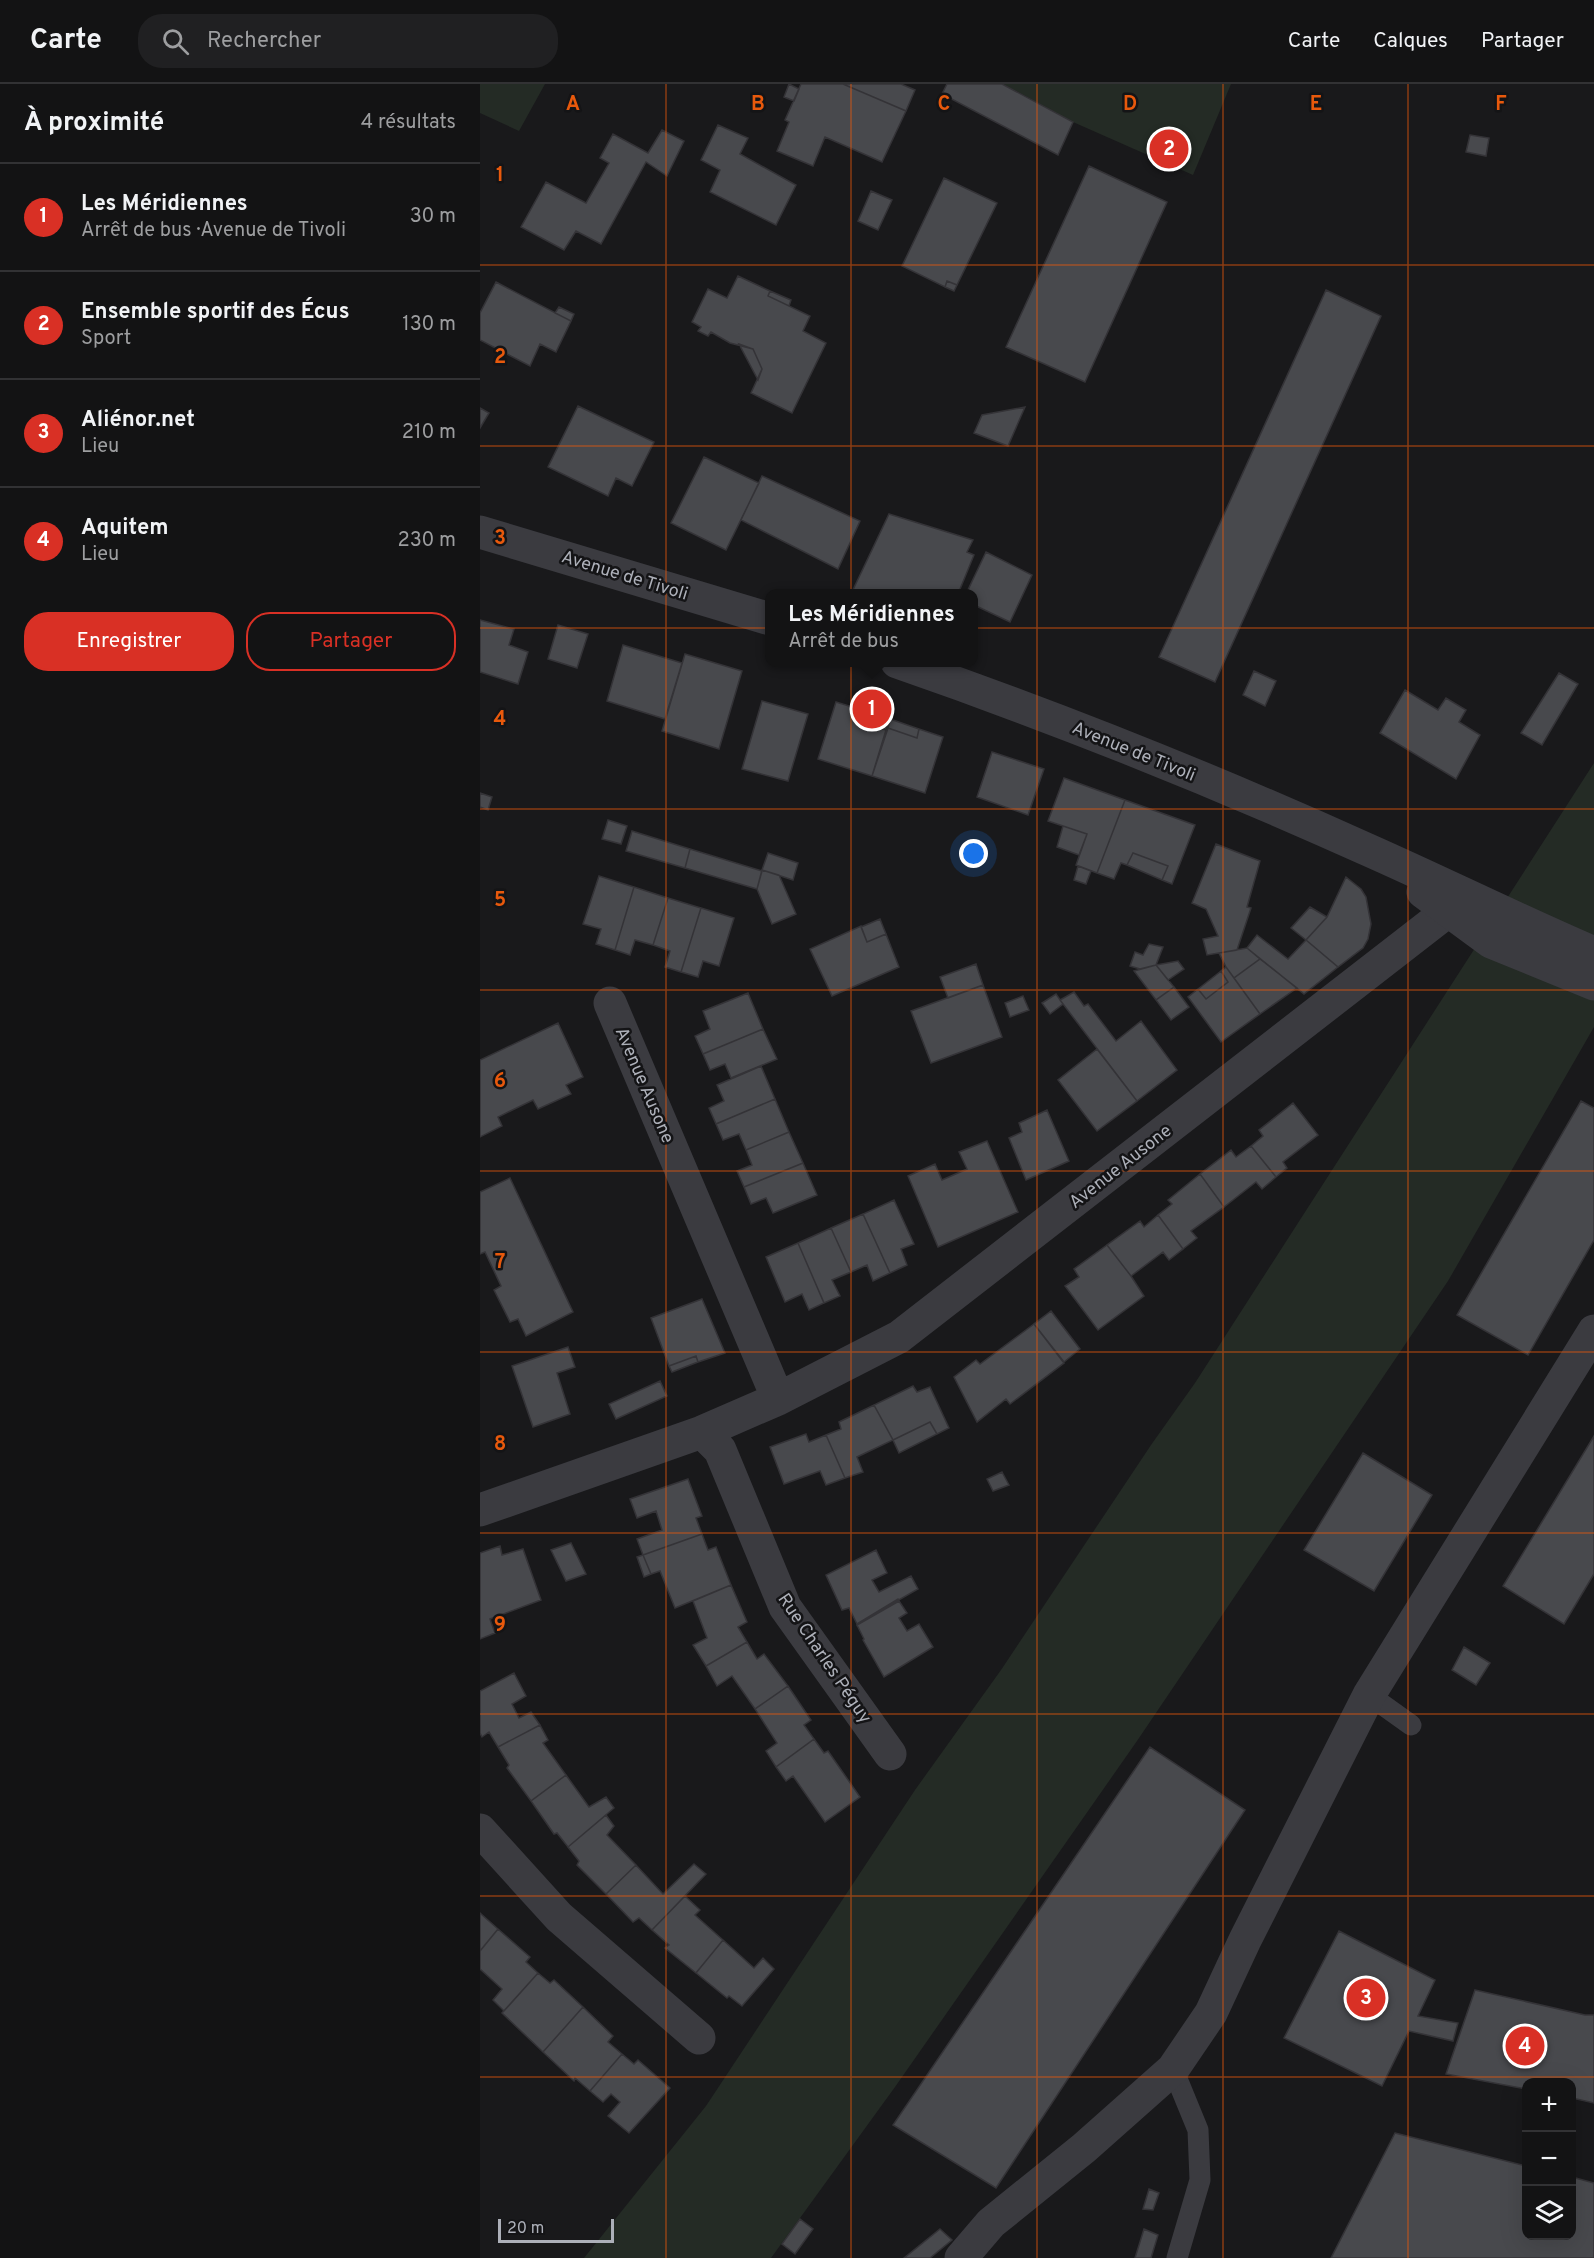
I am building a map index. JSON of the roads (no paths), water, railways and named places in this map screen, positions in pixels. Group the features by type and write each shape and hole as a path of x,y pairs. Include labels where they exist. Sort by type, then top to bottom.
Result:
{"street":[{"name":"Avenue de Tivoli","path":"480,532 765,618"},
{"name":"Avenue de Tivoli","path":"908,667 1098,735 1367,849 1459,904 1491,942 1594,984"},
{"path":"1459,904 1594,953"},
{"name":"Avenue Ausone","path":"480,1510 702,1432 778,1399 899,1337 1459,904"},
{"name":"Avenue Ausone","path":"610,1003 778,1399"},
{"path":"961,2258 992,2223 1084,2148 1173,2069 1211,2013 1245,1940 1369,1695 1594,1331"},
{"name":"Rue Charles Péguy","path":"702,1432 720,1450 785,1606 890,1754"},
{"path":"480,1830 559,1917 699,2038"}],"lane":[{"path":"1369,1695 1411,1725"},
{"path":"1173,2069 1198,2130 1200,2180 1178,2258"}],"place":[{"name":"Ensemble sportif des Écus","path":"1169,149"},
{"name":"Les Méridiennes","path":"872,709"},
{"name":"Aliénor.net","path":"1366,1998"},
{"name":"Aquitem","path":"1525,2046"}]}
